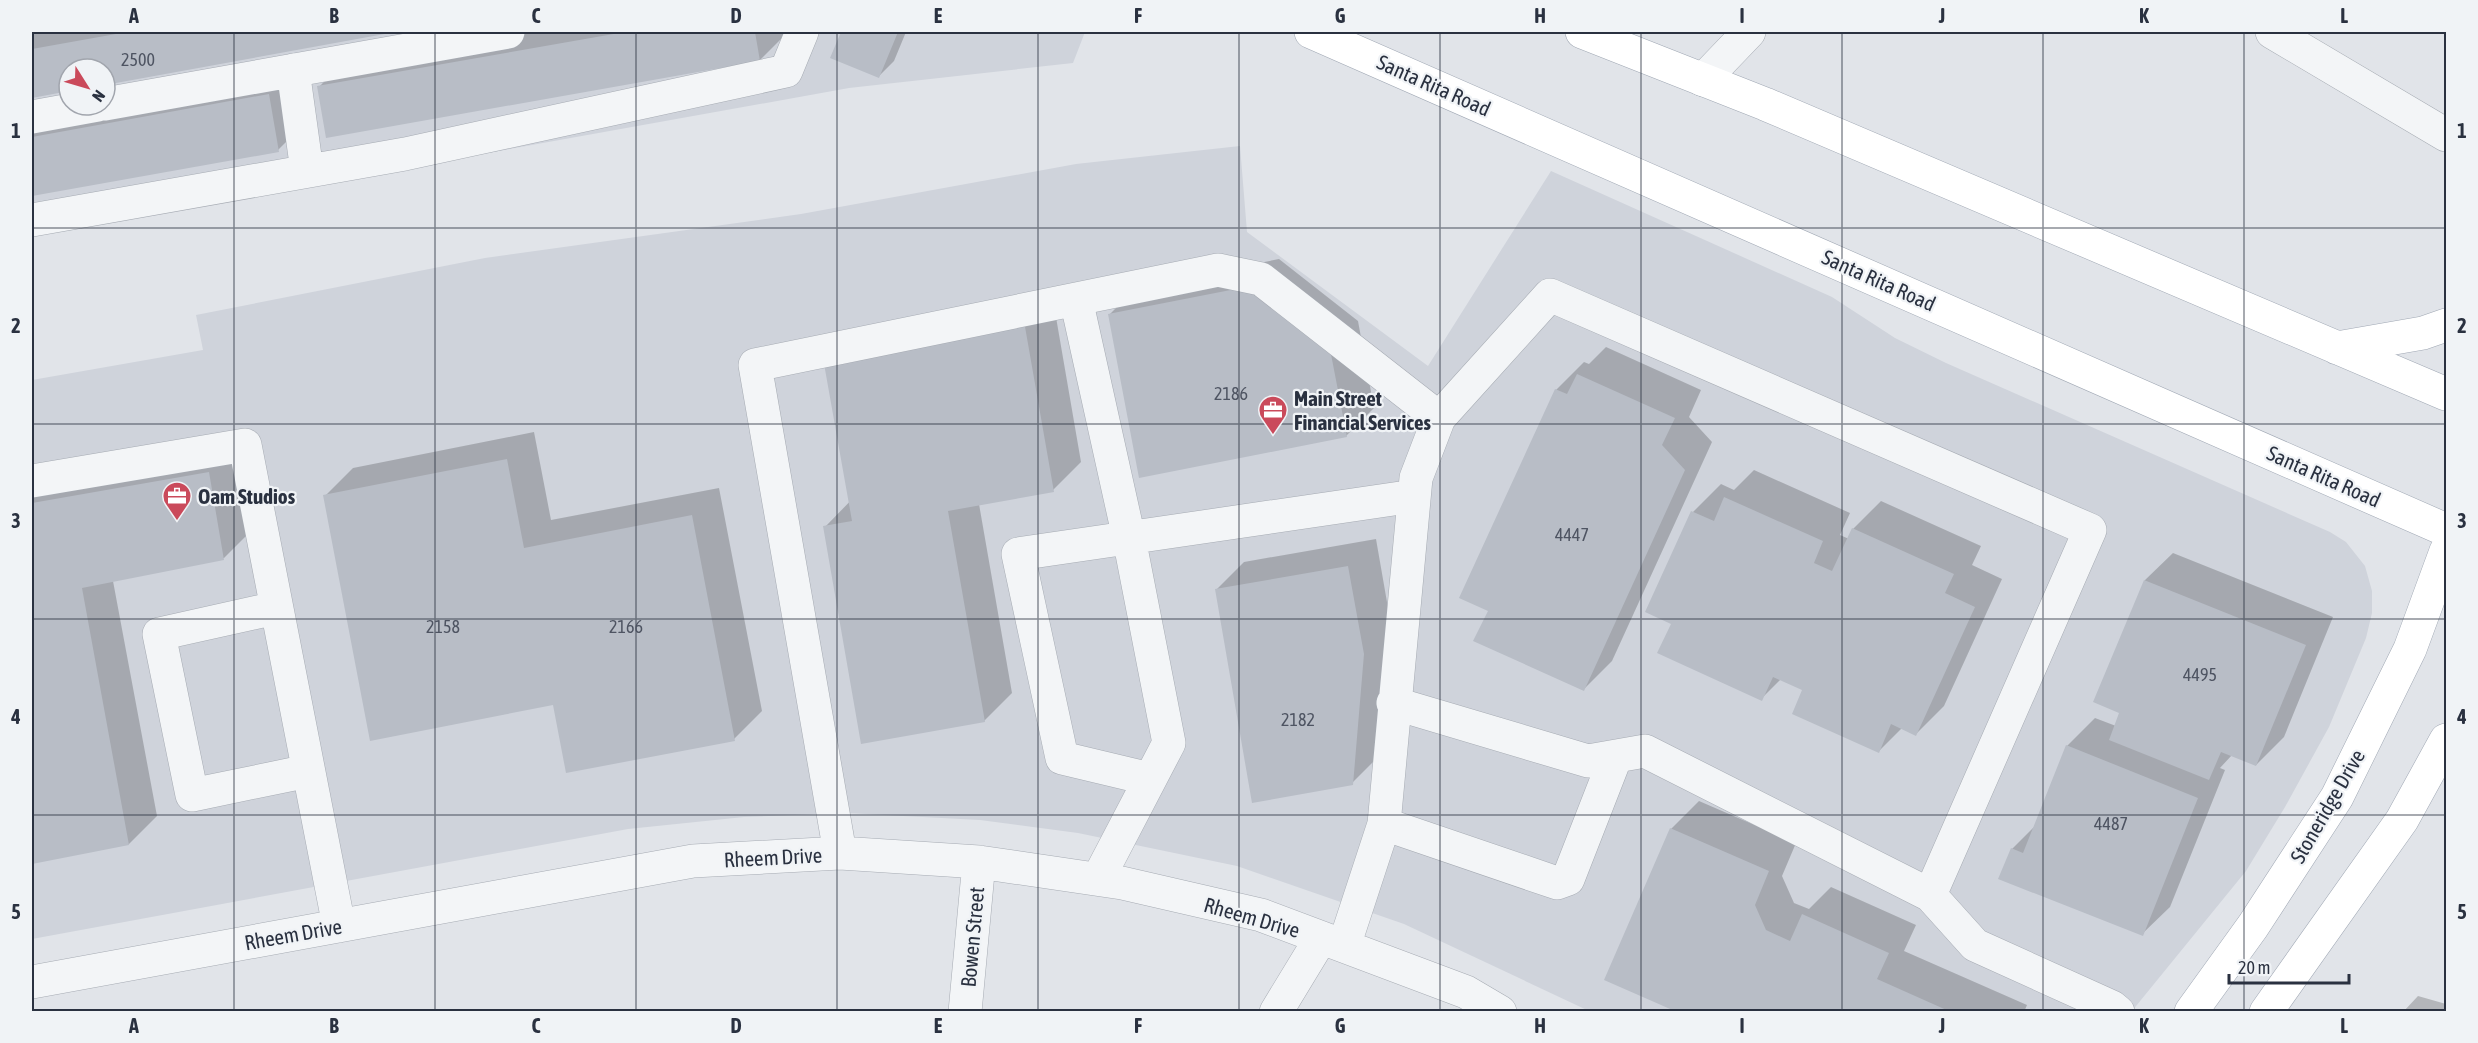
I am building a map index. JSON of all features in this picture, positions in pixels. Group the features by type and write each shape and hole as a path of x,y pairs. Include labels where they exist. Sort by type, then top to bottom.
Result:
{"main road":[{"name":"Santa Rita Road","path":"1311,32 2446,530"},
{"path":"1582,32 1765,104 2446,394"},
{"path":"2337,348 2423,333 2446,325"},
{"name":"Stoneridge Drive","path":"2192,1011 2253,926 2337,797 2410,649 2446,551"},
{"path":"2266,1011 2402,820 2446,740"}],"street":[{"path":"117,102 508,32"},
{"path":"32,220 405,154 786,71 802,32"},
{"path":"1703,80 1749,32"},
{"path":"2272,32 2446,135"},
{"path":"293,70 307,171"},
{"path":"32,117 57,112"},
{"path":"840,853 755,365 1218,270 1261,279 1439,418"},
{"path":"1276,1011 1333,942 1384,824 1393,703 1416,478 1439,418 1550,295 2090,530 1930,895"},
{"path":"1076,299 1129,538 1169,743 1098,879"},
{"path":"32,481 245,445 339,926"},
{"path":"1150,779 1062,758 1018,554 1414,496"},
{"path":"276,608 159,634 192,795 308,771"},
{"path":"1393,703 1588,761 1645,751 1930,895 1975,945 2118,1011"},
{"path":"1384,824 1557,883 1568,879 1616,756"},
{"name":"Rheem Drive","path":"32,982 693,861 840,853 979,862 1098,879 1261,915 1466,992 1500,1011"},
{"name":"Bowen Street","path":"965,1011 979,862"}],"shaded area":[{"path":"32,32 1085,32 1073,63 849,88 32,235"},
{"path":"1240,146 1247,232 1428,366 1551,171 1832,297 1895,338 1946,363 2330,532 2346,542 2365,566 2372,591 2372,613 2366,638 2329,727 2285,807 2246,871 2132,1011 1589,1011 1404,924 1237,866 1078,833 980,820 846,813 744,817 628,829 32,939 32,380 203,350 196,315 485,258 801,214 1076,164"}],"building":[{"path":"127,32 390,32 117,83 117,57 57,57 57,93 32,98 32,49"},
{"path":"625,32 755,32 760,61 326,138 317,86"},
{"path":"841,32 898,32 879,78 830,58"},
{"path":"269,94 279,152 32,196 32,137"},
{"path":"1251,286 1330,349 1347,437 1139,478 1108,314"},
{"path":"1024,321 1054,492 948,511 985,722 861,744 823,526 852,521 823,358"},
{"path":"1577,374 1675,418 1662,445 1685,470 1584,691 1473,641 1488,611 1459,598 1555,389 1567,394"},
{"path":"507,459 524,548 692,515 735,741 566,773 553,705 370,741 323,495"},
{"path":"209,472 224,560 82,588 129,845 32,864 32,503"},
{"path":"1724,497 1823,541 1814,563 1832,571 1852,528 1954,574 1945,593 1975,607 1916,736 1891,724 1879,753 1792,714 1802,690 1773,677 1762,701 1657,653 1671,624 1645,612 1691,511 1714,521"},
{"path":"1348,566 1364,654 1353,785 1252,803 1215,589"},
{"path":"2144,580 2306,645 2256,766 2221,752 2209,780 2109,740 2119,713 2093,702"},
{"path":"2066,745 2198,798 2143,936 1998,879 2011,848 2023,853"},
{"path":"1670,828 1769,871 1755,905 1766,930 1790,941 1802,914 1889,953 1877,979 1951,1012 1677,1012 1604,980"}],"place":[{"name":"Main Street Financial Services","path":"1273,436"},
{"name":"Oam Studios","path":"177,522"}]}
